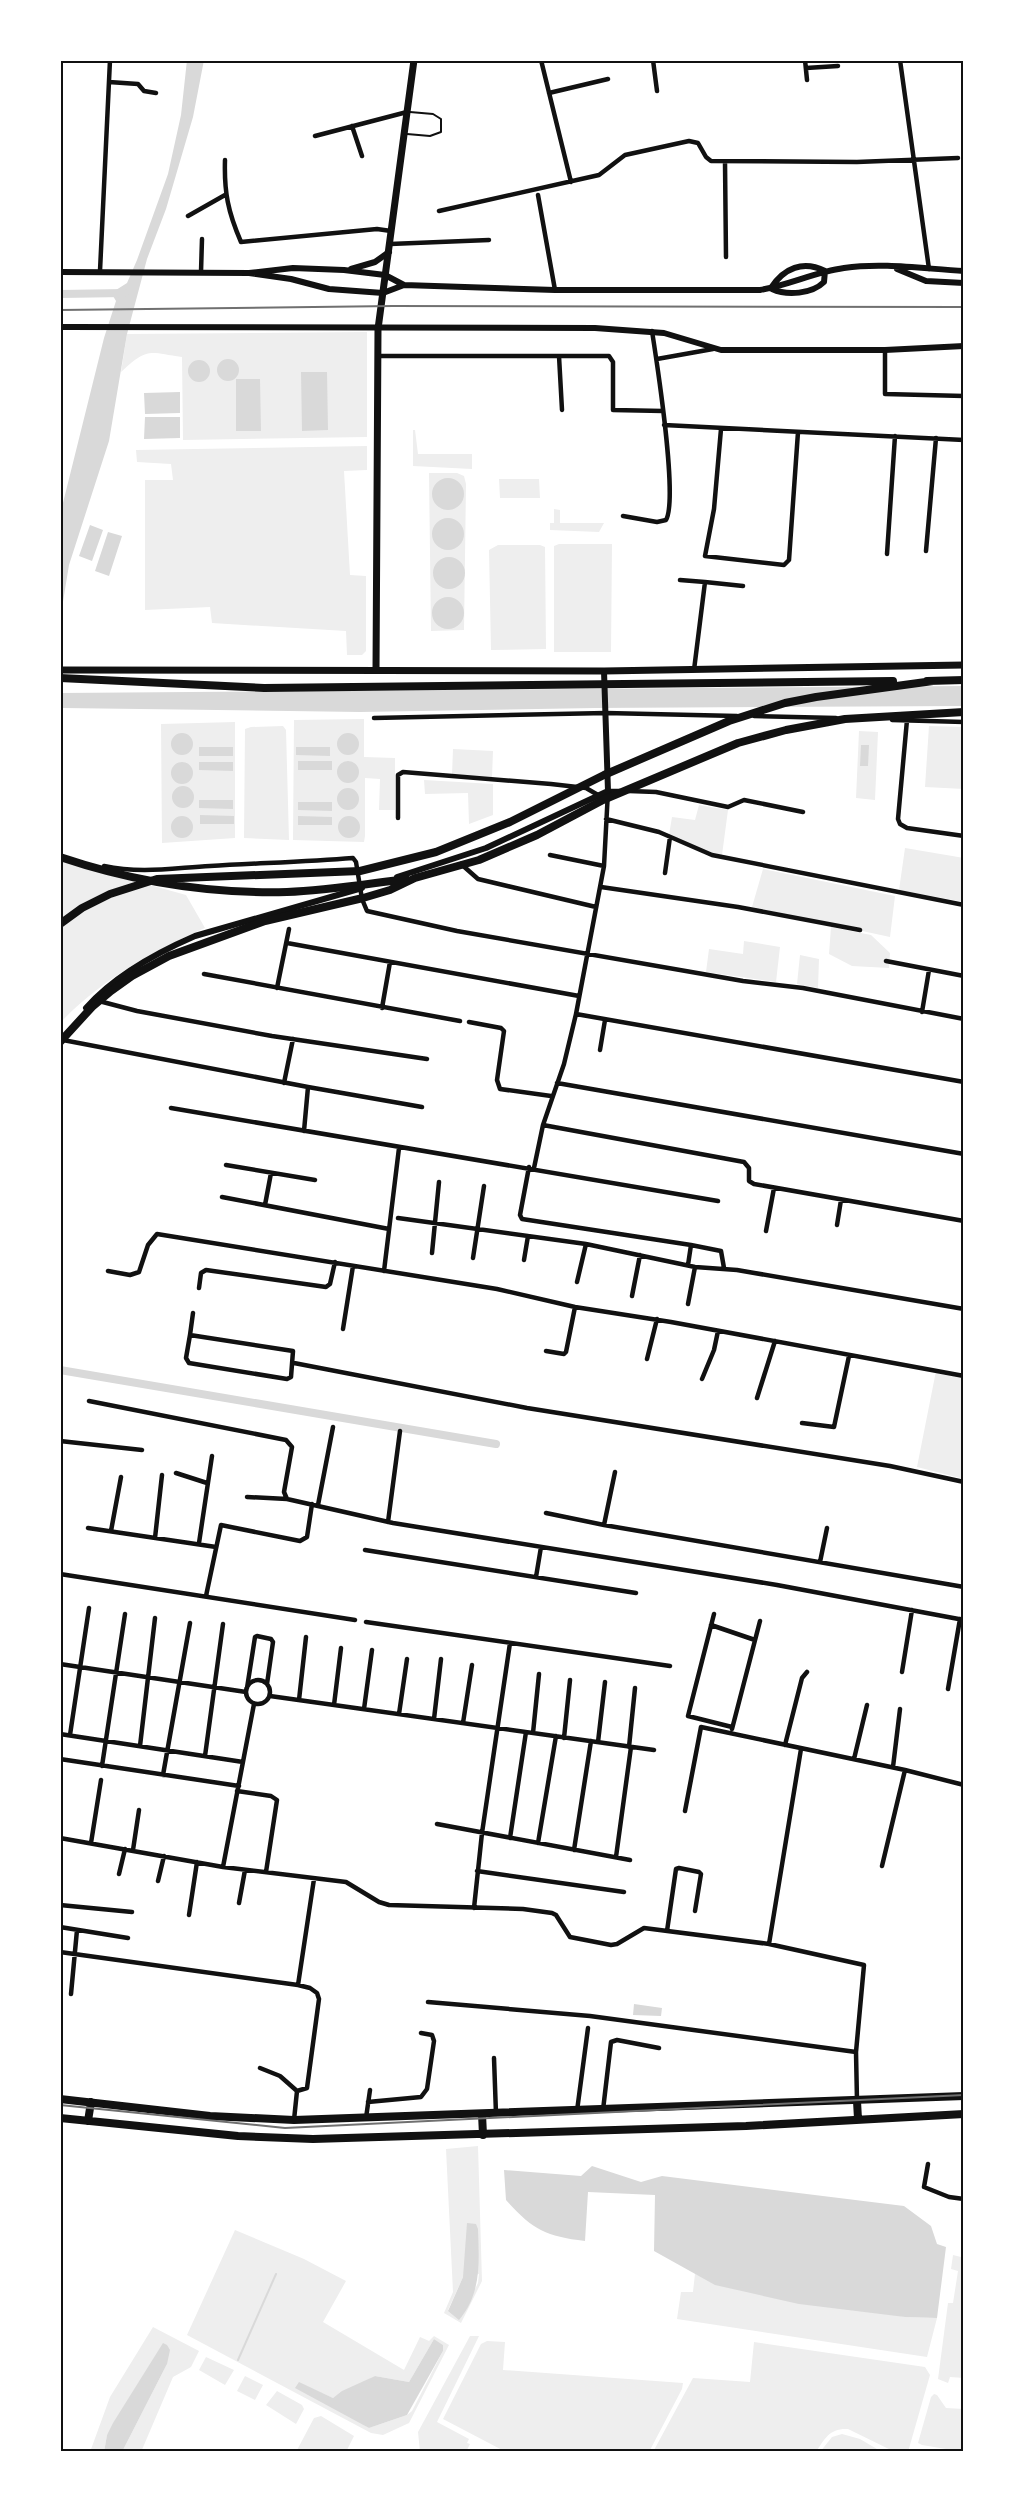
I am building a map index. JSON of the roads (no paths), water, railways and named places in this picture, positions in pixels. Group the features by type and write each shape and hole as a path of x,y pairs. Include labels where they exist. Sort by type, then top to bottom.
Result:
{"highway":[{"path":"60,678 264,688 964,680"},
{"path":"60,924 82,908 110,894 157,879 360,871 436,852 510,822 604,775 729,721 806,699 933,681"},
{"path":"60,857 107,873 164,885 220,891 287,892 415,878 479,860 537,835 613,795 746,740 845,719 964,712"},
{"path":"60,1039 111,991 132,976 169,956 196,944 265,921 390,890 415,878"}],"main road":[{"path":"376,670 378,329 414,60"},
{"path":"60,670 604,671 964,665"},
{"path":"60,2099 210,2116 294,2120 964,2096"},
{"path":"857,2101 858,2119"},
{"path":"88,2121 91,2102"},
{"path":"482,2114 483,2135"},
{"path":"60,2118 261,2138 483,2135 737,2126 964,2114"}],"street":[{"path":"104,271 110,60"},
{"path":"541,60 571,182"},
{"path":"653,60 657,91"},
{"path":"805,60 807,80"},
{"path":"900,60 929,269"},
{"path":"806,69 838,66"},
{"path":"549,93 608,79"},
{"path":"109,82 138,84 144,91 156,93"},
{"path":"315,136 407,112"},
{"path":"352,126 362,156"},
{"path":"439,212 599,175 625,155 689,141 698,143 708,160 724,162 958,159"},
{"path":"225,160 225,195 231,219 241,242 377,229 391,231"},
{"path":"724,162 726,257"},
{"path":"188,216 225,195"},
{"path":"538,195 555,290"},
{"path":"201,272 202,239"},
{"path":"344,270 375,262 389,248 489,240"},
{"path":"771,288 791,268 813,265 825,271"},
{"path":"60,272 249,273 291,279 329,289 383,293 404,285 723,292 771,288 825,271 846,267 964,271"},
{"path":"894,267 926,281 964,283"},
{"path":"249,273 293,268 344,270 385,275 404,285"},
{"path":"771,288 780,292 811,290 824,282 825,271"},
{"path":"60,327 595,328 652,331 712,349"},
{"path":"622,516 657,522 666,520 669,514 670,482 652,331"},
{"path":"657,359 712,349 885,350 964,346"},
{"path":"885,350 885,394 964,396"},
{"path":"378,356 609,356 613,362 613,410 663,411"},
{"path":"560,356 562,410"},
{"path":"664,425 964,440"},
{"path":"721,429 714,509 705,556 784,565 789,560 798,432"},
{"path":"887,554 895,436"},
{"path":"926,551 936,438"},
{"path":"680,580 743,586"},
{"path":"694,670 705,582"},
{"path":"604,671 608,791 601,887 576,1014 543,1125 520,1215 522,1219 722,1251 724,1268"},
{"path":"374,718 606,711 964,722"},
{"path":"907,720 898,819 900,824 907,828 964,836"},
{"path":"398,819 398,775 403,772 551,783 586,788 598,795"},
{"path":"422,1107 284,1083 60,1039 94,1000 131,969 169,947 195,936 456,859 547,821 608,791 656,792 728,807 744,800 803,812"},
{"path":"606,819 670,837 712,855 964,905"},
{"path":"665,873 670,837"},
{"path":"550,855 604,866"},
{"path":"82,864 87,862 138,872 353,858 356,861 360,889 367,911 457,931 743,981 802,988 964,1019"},
{"path":"456,859 478,879 596,907"},
{"path":"601,887 738,907 860,930"},
{"path":"277,988 288,929"},
{"path":"287,943 579,996"},
{"path":"886,961 964,976"},
{"path":"382,1008 390,962"},
{"path":"922,1012 929,970"},
{"path":"204,974 460,1021"},
{"path":"94,1000 137,1011 293,1039 427,1059"},
{"path":"576,1014 964,1082"},
{"path":"600,1050 605,1020"},
{"path":"469,1022 501,1028 504,1031 497,1080 500,1089 552,1096"},
{"path":"284,1083 293,1039"},
{"path":"557,1083 964,1155"},
{"path":"304,1131 308,1087"},
{"path":"171,1108 718,1201"},
{"path":"543,1125 744,1162 749,1168 751,1184 964,1221"},
{"path":"384,1270 399,1148"},
{"path":"226,1165 315,1180"},
{"path":"265,1205 271,1173"},
{"path":"432,1253 440,1182"},
{"path":"473,1258 484,1186"},
{"path":"766,1231 774,1188"},
{"path":"222,1197 389,1229"},
{"path":"837,1225 841,1200"},
{"path":"398,1218 586,1244 694,1267 724,1268 964,1309"},
{"path":"108,1270 130,1275 140,1272 148,1245 158,1234 497,1289 575,1306 964,1376"},
{"path":"524,1260 528,1236"},
{"path":"577,1282 586,1244"},
{"path":"688,1265 691,1245"},
{"path":"632,1296 640,1255"},
{"path":"199,1288 201,1274 206,1270 326,1287 330,1284 335,1262"},
{"path":"343,1329 353,1266"},
{"path":"688,1304 694,1267"},
{"path":"546,1351 564,1354 566,1352 575,1306"},
{"path":"190,1335 292,1350 295,1353 291,1377 287,1379 189,1363 186,1358 193,1313"},
{"path":"647,1359 657,1319"},
{"path":"702,1378 714,1350 718,1330"},
{"path":"757,1398 775,1341"},
{"path":"802,1423 834,1427 849,1356"},
{"path":"294,1363 527,1408 890,1466 964,1482"},
{"path":"88,1401 286,1440 292,1447 284,1492 287,1499"},
{"path":"318,1505 333,1427"},
{"path":"388,1522 400,1431"},
{"path":"60,1441 142,1450"},
{"path":"199,1543 212,1456"},
{"path":"604,1525 615,1472"},
{"path":"176,1473 207,1483"},
{"path":"155,1538 162,1475"},
{"path":"111,1531 121,1478"},
{"path":"247,1497 287,1499 388,1522 962,1619 948,1689"},
{"path":"206,1596 221,1525 304,1540 312,1504"},
{"path":"546,1513 964,1587"},
{"path":"88,1528 216,1547"},
{"path":"820,1562 827,1528"},
{"path":"536,1577 541,1547"},
{"path":"365,1550 636,1593"},
{"path":"60,1574 354,1620"},
{"path":"70,1735 89,1608"},
{"path":"902,1672 912,1610"},
{"path":"102,1766 125,1614"},
{"path":"714,1614 688,1716 785,1745 893,1767 964,1785"},
{"path":"140,1746 155,1618"},
{"path":"731,1730 760,1621"},
{"path":"366,1622 670,1666"},
{"path":"164,1775 190,1623"},
{"path":"206,1756 223,1624"},
{"path":"711,1625 755,1640"},
{"path":"257,1636 271,1639 273,1642 267,1684 270,1696 262,1704 254,1704 248,1699 246,1690 257,1636"},
{"path":"299,1700 306,1637"},
{"path":"474,1908 482,1833 510,1643"},
{"path":"334,1705 341,1648"},
{"path":"364,1709 372,1650"},
{"path":"399,1714 406,1659"},
{"path":"434,1719 441,1659"},
{"path":"60,1664 246,1690"},
{"path":"463,1723 472,1665"},
{"path":"785,1745 801,1678 807,1672"},
{"path":"533,1733 539,1674"},
{"path":"246,1690 256,1680 267,1684"},
{"path":"564,1738 570,1680"},
{"path":"598,1742 605,1682"},
{"path":"616,1857 635,1688"},
{"path":"270,1696 654,1750"},
{"path":"223,1867 254,1704"},
{"path":"854,1760 867,1705"},
{"path":"893,1767 900,1709"},
{"path":"685,1811 701,1727 719,1727"},
{"path":"510,1838 526,1732"},
{"path":"60,1734 243,1762"},
{"path":"538,1843 556,1736"},
{"path":"574,1850 591,1741"},
{"path":"769,1944 801,1749"},
{"path":"60,1759 164,1775 272,1796 277,1800 266,1872"},
{"path":"882,1866 905,1770"},
{"path":"91,1843 101,1780"},
{"path":"133,1850 139,1810"},
{"path":"437,1824 630,1860"},
{"path":"60,1838 223,1867 346,1882 379,1902 389,1905 523,1909 552,1913 560,1920 570,1937 611,1946 644,1928 769,1944 864,1965 856,2052 857,2101"},
{"path":"119,1874 125,1849"},
{"path":"158,1881 165,1856"},
{"path":"189,1914 197,1862"},
{"path":"667,1931 676,1869 701,1874 695,1911"},
{"path":"238,1903 245,1870"},
{"path":"477,1872 624,1892"},
{"path":"298,1985 314,1879"},
{"path":"60,1905 132,1912"},
{"path":"60,1927 128,1938"},
{"path":"71,1994 77,1930"},
{"path":"60,1952 310,1988 317,1993 320,1999 307,2088 297,2091"},
{"path":"428,2002 590,2016 856,2052"},
{"path":"577,2111 588,2028"},
{"path":"368,2102 421,2097 427,2089 434,2041 432,2035 421,2033"},
{"path":"603,2110 611,2042 617,2040 659,2048"},
{"path":"494,2058 496,2114"},
{"path":"260,2068 280,2076 297,2091"},
{"path":"366,2118 370,2090"},
{"path":"294,2120 297,2091"},
{"path":"928,2164 924,2187 948,2197 964,2199"}],"lane":[{"path":"404,134 430,136 441,132 441,119 437,115 407,112"}],"waterway":[{"path":"60,294 125,293"},
{"path":"60,1370 496,1444"},
{"path":"238,2360 276,2274"}],"railway":[{"path":"60,310 393,306 964,307"},
{"path":"60,2105 285,2128 964,2095"}]}
